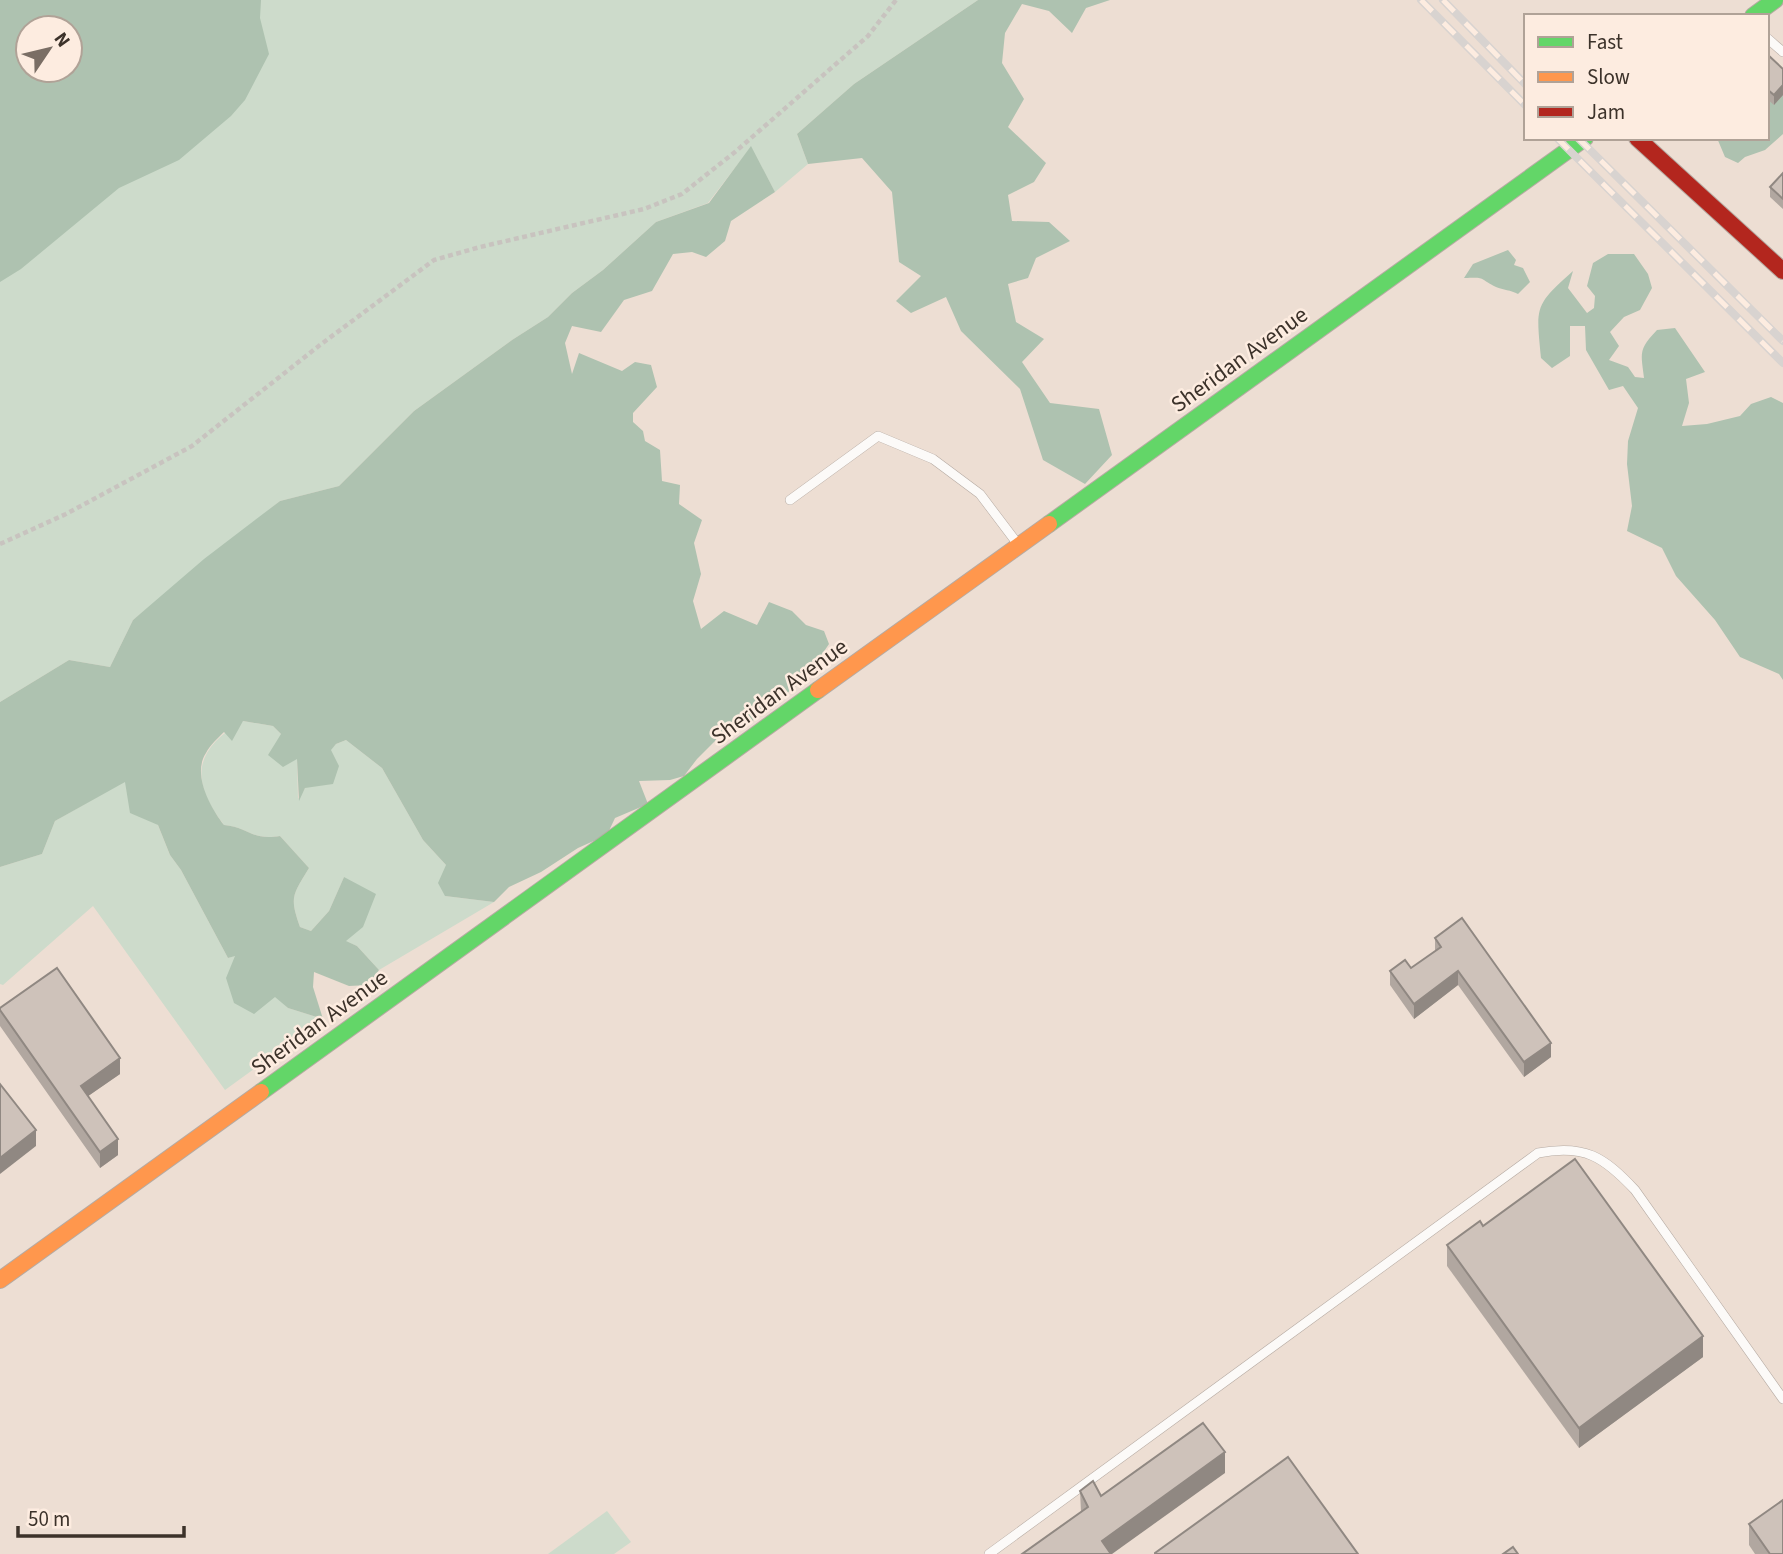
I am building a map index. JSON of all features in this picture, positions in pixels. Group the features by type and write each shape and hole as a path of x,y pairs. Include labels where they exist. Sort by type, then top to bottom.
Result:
{"street":[{"path":"1757,14 1775,0"},
{"name":"Sheridan Avenue","path":"0,1280 1582,140"},
{"path":"1639,140 1783,271"}],"lane":[{"path":"1769,40 1783,52"},
{"path":"790,500 878,436 933,459 980,494 1019,546"},
{"path":"989,1554 1538,1153 1560,1149 1587,1153 1614,1168 1635,1190 1783,1399"}],"path":[{"path":"0,544 66,514 192,446 434,260 644,209 682,194 735,152 868,36 896,0"}],"green space":[{"path":"0,0 978,0 854,84 797,134 808,164 775,192 751,147 708,203 656,222 603,270 572,293 548,317 414,411 339,486 280,501 133,620 110,667 69,660 0,702"},
{"path":"0,0 261,0 260,18 269,54 245,100 231,116 179,160 119,188 21,269 0,282"},
{"path":"978,0 1110,0 1086,8 1072,33 1049,11 1022,4 1005,33 1002,63 1024,99 1008,127 1046,163 1034,182 1008,195 1012,221 1049,222 1070,241 1036,258 1028,278 1008,284 1016,322 1044,339 1022,362 1050,403 1099,409 1112,455 1085,484 1043,460 1020,389 961,331 946,297 911,313 896,301 921,276 899,262 892,192 862,158 808,164 797,134 854,84"},
{"path":"1769,90 1783,90 1783,134 1765,150 1745,157 1738,163 1725,157 1718,140 1769,140"},
{"path":"751,146 775,192 731,221 725,241 706,257 692,252 673,254 652,291 624,300 601,332 572,326 565,343 572,374 579,353 622,371 635,362 651,365 657,387 633,413 633,422 643,431 645,441 660,450 662,481 680,485 679,504 702,520 694,543 701,574 693,601 701,629 724,611 757,625 769,602 792,611 806,625 824,631 829,644 806,678 745,727 719,737 684,776 670,780 639,781 648,804 615,818 607,835 578,848 541,872 509,887 494,902 445,896 438,883 446,865 423,840 382,768 346,740 336,744 331,750 339,766 333,784 305,788 299,801 297,759 283,767 268,755 281,734 273,726 243,721 232,741 224,732 202,761 204,790 224,825 263,837 280,836 309,868 294,896 300,927 311,931 329,911 344,877 376,894 363,927 346,941 357,946 379,970 368,985 349,986 314,972 313,987 323,1019 288,1008 275,997 254,1014 234,1003 226,978 235,956 228,958 181,870 170,855 158,825 130,813 125,782 55,821 42,854 0,867 0,702 69,660 110,667 133,620 204,559 280,501 339,486 414,411 548,317 572,293 603,270 656,222 709,203"},
{"path":"1508,250 1516,260 1514,265 1523,268 1530,282 1518,294 1479,278 1464,278 1473,264"},
{"path":"1608,254 1634,254 1648,274 1652,288 1640,310 1624,317 1610,332 1619,346 1609,360 1628,367 1635,377 1644,378 1642,352 1647,342 1657,330 1675,328 1705,372 1686,379 1689,403 1682,426 1707,424 1740,416 1751,404 1771,397 1783,403 1783,680 1779,674 1740,657 1715,620 1676,576 1662,548 1627,531 1632,506 1627,464 1628,441 1638,408 1623,386 1609,390 1586,350 1585,326 1570,326 1570,356 1552,368 1541,358 1538,327 1540,308 1544,300 1573,271 1568,288 1587,313 1594,308 1595,296 1587,286 1593,263"},
{"path":"243,721 273,726 281,734 297,758 298,799 330,750 346,740 382,768 423,840 446,865 445,896 494,902 379,970 357,946 345,941 344,877 329,911 311,931 300,927 294,896 309,868 280,836 263,837 224,825 205,794 202,767 206,754 214,743"},
{"path":"125,781 158,825 170,855 181,870 228,958 236,955 288,1008 323,1019 225,1090 93,906 3,985 0,984 0,867 42,854 55,821"},
{"path":"607,1511 631,1542 614,1554 548,1554"}],"building":[{"path":"1769,56 1783,69 1783,85 1774,95 1769,91"},
{"path":"1783,173 1783,199 1770,187"},
{"path":"1462,918 1551,1043 1524,1062 1458,971 1414,1004 1390,971 1405,960 1411,968 1441,947 1435,938"},
{"path":"57,968 120,1058 81,1086 118,1139 100,1152 0,1010"},
{"path":"0,1084 36,1130 0,1158"},
{"path":"1575,1159 1703,1336 1579,1428 1447,1245 1480,1221 1483,1226"},
{"path":"1203,1423 1225,1452 1102,1541 1111,1554 1022,1554 1088,1507 1080,1491 1093,1481 1101,1496"},
{"path":"1288,1457 1358,1554 1155,1554 1155,1553"},
{"path":"1783,1500 1783,1554 1770,1554 1749,1524"},
{"path":"1513,1547 1518,1554 1503,1554"}],"railway":[{"path":"1421,0 1524,104"},
{"path":"1443,0 1524,83"},
{"path":"1559,140 1783,363"},
{"path":"1580,140 1783,341"}],"traffic: fast":[{"path":"1756,14 1775,0"},
{"path":"1049,524 1582,140"},
{"path":"261,1092 818,690"}],"traffic: slow":[{"path":"818,690 1049,524"},
{"path":"0,1280 261,1092"}],"traffic: jam":[{"path":"1639,140 1783,271"}]}
